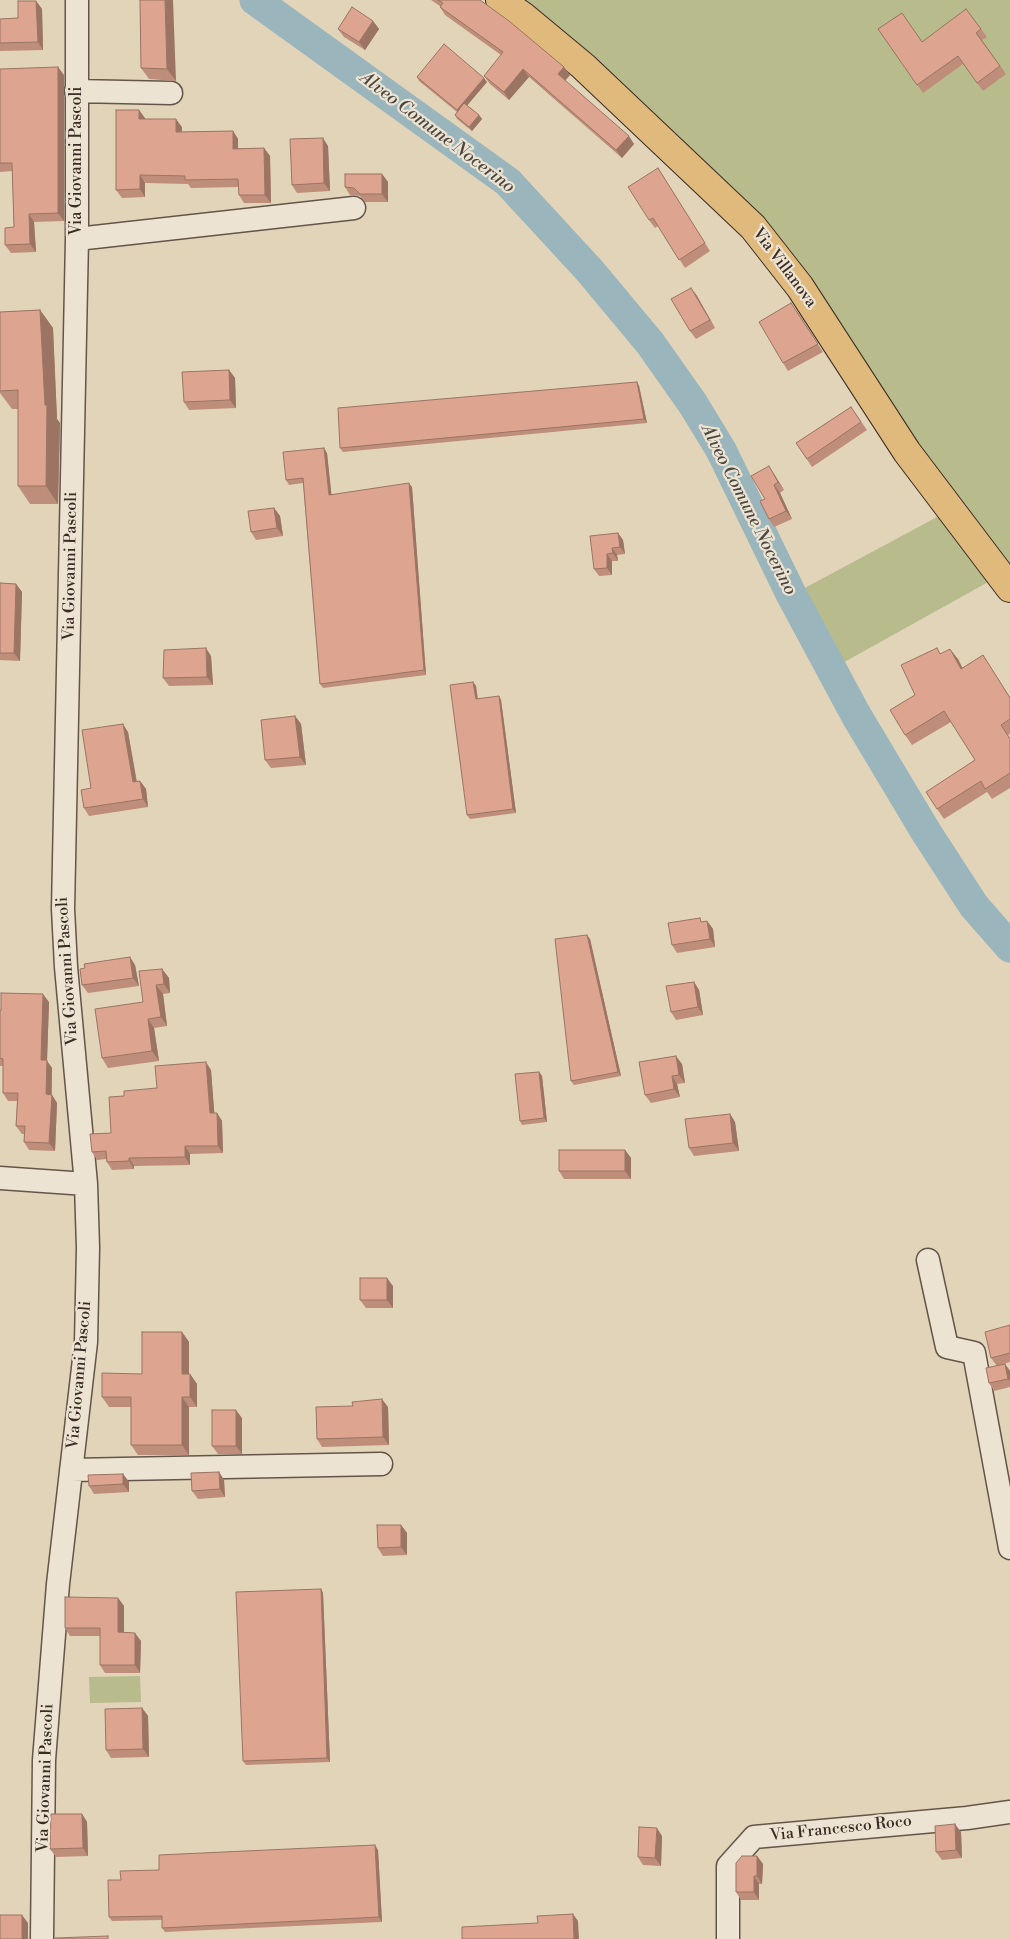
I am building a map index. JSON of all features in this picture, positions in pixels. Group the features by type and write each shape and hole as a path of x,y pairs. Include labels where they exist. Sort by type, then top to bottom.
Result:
{"main road":[{"name":"Via Villanova","path":"500,0 524,17 583,66 753,227 800,287 907,452 1010,588"}],"street":[{"name":"Via Giovanni Pascoli","path":"42,1939 44,1760 58,1584 86,1342 88,1248 86,1184 66,967 63,909 78,239 77,0"},
{"path":"76,91 171,93"},
{"path":"78,239 354,208"},
{"path":"0,1178 86,1184"},
{"path":"928,1260 947,1347 974,1353 1010,1548"},
{"path":"71,1470 382,1464"},
{"name":"Via Francesco Roco","path":"728,1939 728,1866 754,1838 967,1818 1010,1812"}],"green space":[{"path":"514,0 1010,0 1010,570 914,444 808,281"},
{"path":"939,516 990,581 839,665 801,590"},
{"path":"140,1676 141,1702 90,1703 89,1677"}],"building":[{"path":"140,0 165,0 167,69 141,68"},
{"path":"438,0 480,0 509,21 564,67 558,74 629,136 616,150 523,69 504,92 484,76 503,52 440,7 443,3"},
{"path":"18,1 36,1 38,42 0,43 0,19 18,18"},
{"path":"352,7 373,21 359,42 338,29"},
{"path":"966,9 981,29 976,33 1000,66 977,83 958,56 917,85 878,29 902,13 922,42"},
{"path":"444,44 484,78 457,110 417,77"},
{"path":"58,67 58,213 29,214 30,244 5,245 5,228 14,227 12,163 0,163 0,69"},
{"path":"464,103 479,115 469,127 455,115"},
{"path":"116,110 139,110 139,119 176,119 176,132 233,131 233,149 264,148 265,195 239,195 238,179 185,180 185,176 140,175 140,189 116,190"},
{"path":"323,138 324,183 292,185 290,139"},
{"path":"658,168 705,243 679,260 653,218 649,220 628,187"},
{"path":"345,174 382,174 382,194 360,194 354,188 345,187"},
{"path":"691,288 710,320 690,331 671,299"},
{"path":"791,303 818,344 783,363 759,322"},
{"path":"40,310 45,405 47,405 46,486 18,486 18,390 0,391 0,312"},
{"path":"229,370 230,400 184,402 182,372"},
{"path":"637,382 644,419 340,448 338,408"},
{"path":"851,407 861,422 807,459 796,443"},
{"path":"324,448 329,495 409,483 424,670 320,684 303,478 286,480 283,452"},
{"path":"769,466 778,482 774,485 786,511 769,519 760,501 765,499 751,476"},
{"path":"274,508 277,528 251,532 248,511"},
{"path":"618,533 620,547 612,548 613,553 607,554 607,568 594,569 590,536"},
{"path":"0,583 16,584 14,653 0,653"},
{"path":"206,648 207,677 163,678 164,650"},
{"path":"937,648 940,654 950,649 961,669 983,655 1010,698 1010,719 1001,725 1010,739 1010,773 985,789 981,781 937,809 926,792 975,760 944,711 905,735 890,710 915,695 901,665"},
{"path":"473,682 476,699 499,696 513,809 467,815 450,685"},
{"path":"295,716 300,757 265,760 261,720"},
{"path":"123,724 133,782 140,781 143,799 84,808 81,790 91,788 82,730"},
{"path":"700,918 701,922 707,921 710,939 672,945 668,923"},
{"path":"587,935 618,1072 571,1081 555,939"},
{"path":"130,957 133,978 82,985 80,969 85,968 84,964"},
{"path":"162,969 164,984 156,985 161,1017 148,1019 152,1051 102,1058 95,1009 143,1002 139,971"},
{"path":"694,982 698,1007 671,1012 666,986"},
{"path":"1,993 43,994 41,1060 47,1060 46,1094 52,1095 49,1143 24,1142 25,1126 16,1126 18,1093 3,1093 3,1059 0,1058"},
{"path":"676,1056 679,1075 672,1076 674,1089 645,1095 639,1062"},
{"path":"206,1062 210,1113 217,1113 218,1146 185,1146 185,1157 129,1158 129,1161 107,1162 106,1151 92,1152 90,1134 111,1133 109,1097 124,1096 124,1091 157,1088 155,1066"},
{"path":"539,1072 544,1118 520,1121 515,1074"},
{"path":"730,1114 733,1143 689,1148 685,1119"},
{"path":"559,1150 625,1150 625,1171 559,1171"},
{"path":"360,1278 387,1278 387,1300 360,1300"},
{"path":"1010,1325 1010,1353 991,1358 985,1332"},
{"path":"142,1332 182,1332 182,1374 190,1374 190,1397 182,1397 182,1445 131,1445 131,1397 102,1397 102,1373 142,1374"},
{"path":"1005,1364 1008,1379 989,1383 986,1368"},
{"path":"382,1399 383,1437 317,1439 316,1407 353,1406 352,1402"},
{"path":"212,1410 236,1410 236,1446 212,1446"},
{"path":"219,1472 220,1489 192,1491 191,1473"},
{"path":"123,1474 123,1484 89,1486 88,1475"},
{"path":"377,1525 401,1525 401,1547 378,1548"},
{"path":"321,1589 327,1758 243,1761 236,1592"},
{"path":"65,1597 118,1598 118,1632 135,1633 135,1665 100,1665 100,1628 65,1628"},
{"path":"142,1708 143,1749 106,1750 105,1709"},
{"path":"51,1814 82,1814 83,1848 50,1849"},
{"path":"955,1824 956,1850 936,1852 935,1826"},
{"path":"639,1827 657,1828 655,1858 638,1857"},
{"path":"375,1845 379,1917 162,1928 162,1916 109,1917 108,1880 121,1880 120,1871 159,1870 159,1855"},
{"path":"742,1856 757,1856 757,1876 754,1876 754,1892 736,1892 736,1863"},
{"path":"573,1914 574,1939 462,1939 462,1927 538,1923 537,1916"},
{"path":"0,1915 22,1915 22,1939 0,1939"},
{"path":"108,1936 108,1939 55,1939 55,1938"}],"waterway":[{"name":"Alveo Comune Nocerino","path":"255,0 508,182 590,271 650,343 693,404 721,450 791,594 856,715 926,832 974,906 1010,947"}]}
